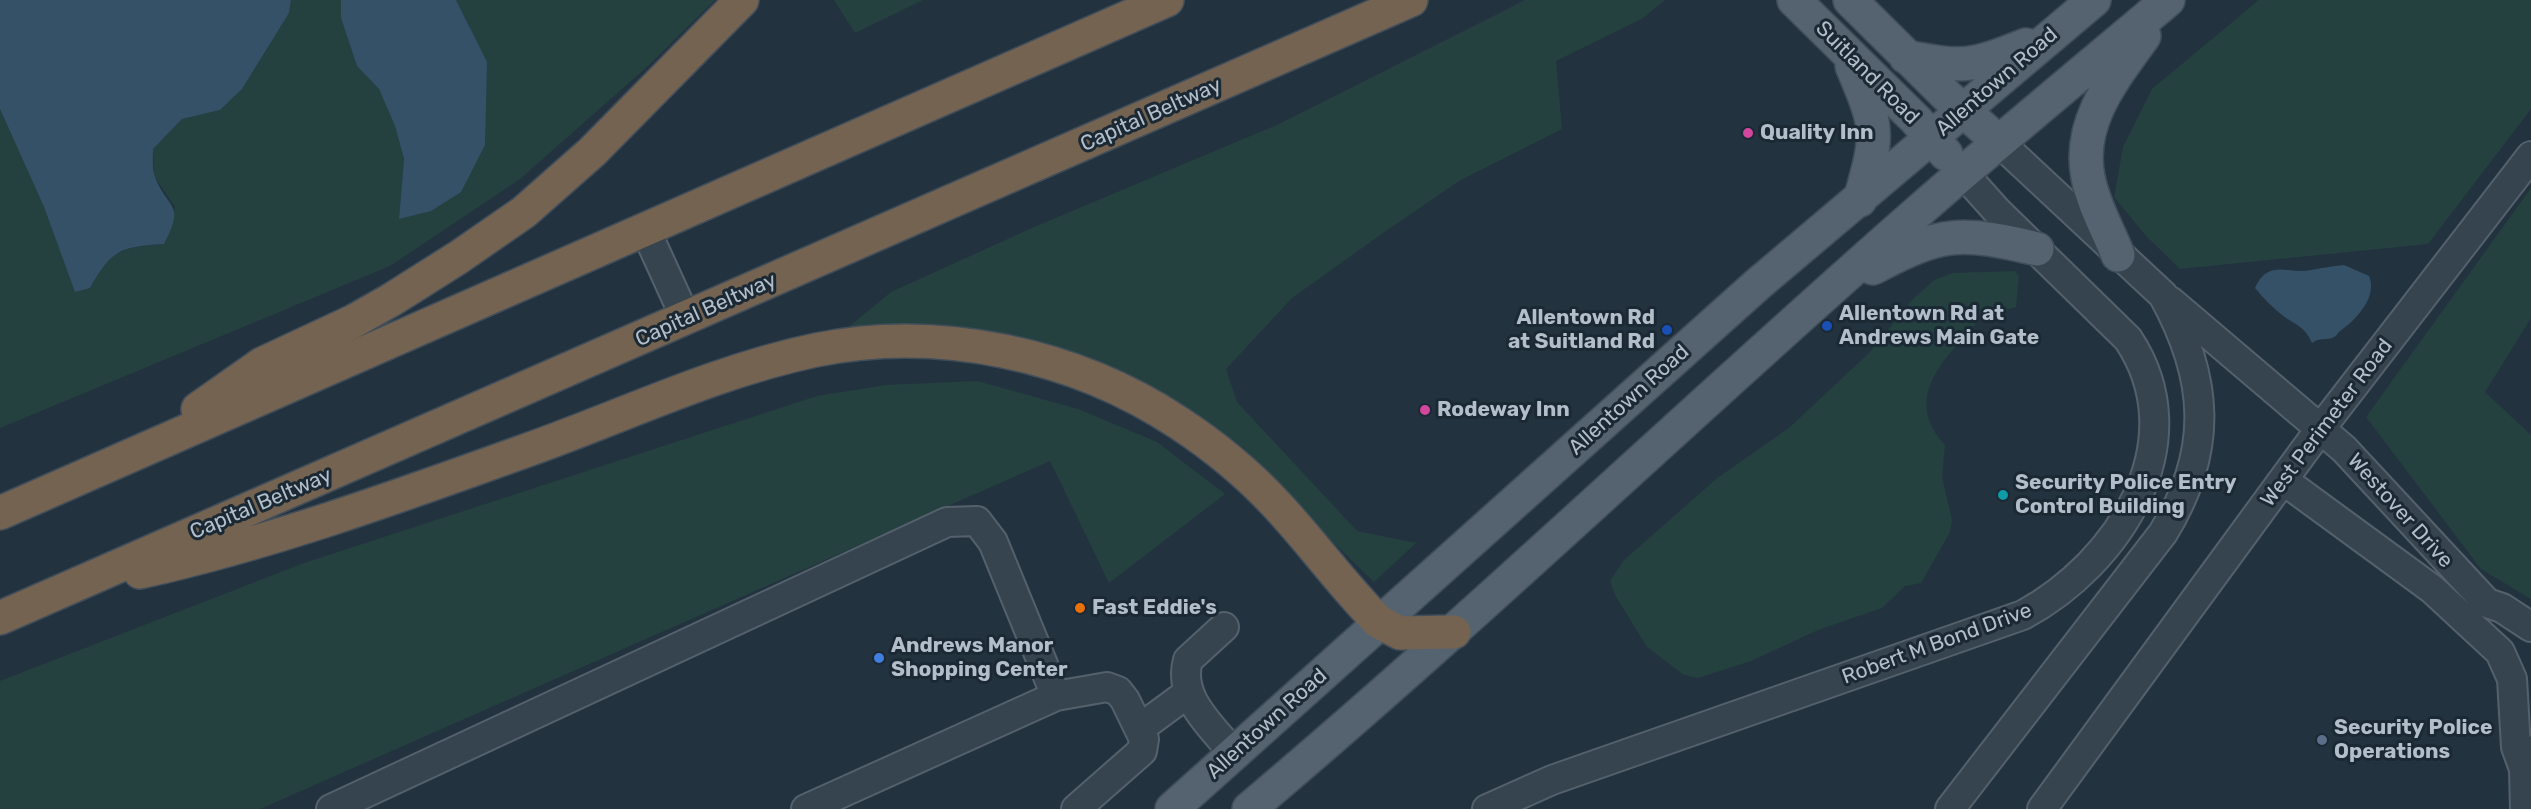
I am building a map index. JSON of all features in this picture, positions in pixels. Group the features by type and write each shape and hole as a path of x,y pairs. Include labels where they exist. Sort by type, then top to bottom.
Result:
{"highway":[{"path":"137,452 262,364 354,321 391,300 524,212 592,152 742,0"},
{"path":"0,513 1167,0"},
{"name":"Capital Beltway","path":"0,618 1411,0"},
{"path":"63,590 223,554 512,456 763,364 848,346 929,343 995,349 1046,362 1119,389 1170,417 1256,483 1379,622 1400,633 1454,632"}],"main road":[{"name":"Suitland Road","path":"1794,0 1932,138 1963,173"},
{"name":"Suitland Road","path":"1850,0 1906,57 2000,142"},
{"path":"1249,809 1454,632 1963,173 2169,0"},
{"path":"2118,255 2088,176 2086,146 2088,130 2110,83 2169,0"},
{"name":"Allentown Road","path":"1172,809 1758,284 1964,111 2050,36 2079,5"},
{"path":"1906,57 1950,65 1972,64 2050,36"},
{"path":"1847,53 1870,108 1876,134 1860,200"},
{"path":"1831,290 1918,245 1944,238 1987,238 2037,249"}],"street":[{"path":"1950,809 2163,533 2187,490 2198,449 2200,411 2187,348 2175,317 2163,295 2000,142"},
{"name":"West Perimeter Road","path":"2042,809 2321,428 2531,156"},
{"name":"Robert M Bond Drive","path":"1487,809 1552,780 2023,615 2049,601 2077,579 2127,516 2140,492 2155,443 2152,390 2142,361 2127,339 1997,211 1963,173"},
{"path":"645,229 686,319"},
{"name":"Westover Drive","path":"2163,295 2321,428 2487,603 2502,608 2531,627"},
{"name":"Westover Drive","path":"2283,480 2432,589 2481,631 2500,652 2512,679 2525,696"},
{"path":"331,809 947,522 976,521 993,542 1056,696"},
{"path":"2487,603 2493,619 2518,650 2529,739 2525,809"},
{"path":"1224,627 1188,660 1185,670 1188,693 1234,754"},
{"path":"806,809 1056,696 1107,687 1118,691 1144,739 1142,751 1076,809"},
{"path":"1138,729 1188,693"}],"green space":[{"path":"291,0 341,0 341,18 357,66 379,89 395,126 404,160 399,218 470,27 456,0 715,0 648,66 520,179 390,266 0,428 0,109 44,207 75,291 90,287 112,258 120,253 137,247 164,244 175,207 154,176 153,149 182,119 220,110 242,89 289,13"},
{"path":"834,0 923,0 855,33"},
{"path":"1525,0 1665,0 1643,18 1556,61 1562,129 1459,181 1292,298 1226,369 1237,402 1357,531 1416,543 1374,582 1308,518 1244,448 1175,403 845,330 891,292 1034,227 1279,124"},
{"path":"2259,0 2531,0 2531,109 2428,244 2180,269 2146,236 2114,197 2123,147 2152,89"},
{"path":"2531,188 2531,318 2485,392 2531,435 2531,599 2481,569 2366,417"},
{"path":"2015,271 2019,276 2016,307 1992,312 1978,322 1951,351 1934,377 1929,390 1928,417 1934,431 1945,445 1942,477 1952,520 1950,532 1921,583 1905,586 1882,608 1818,630 1751,661 1698,678 1684,675 1647,647 1615,595 1610,581 1623,561 1716,479 1790,427 1869,353 1913,299 1934,280 1953,273"},
{"path":"977,381 1078,409 1157,442 1225,494 1109,583 1050,461 260,809 0,809 0,681 304,563 817,396 886,385"}],"water":[{"path":"0,0 291,0 289,13 242,89 220,110 182,119 153,149 155,177 174,213 174,221 164,244 119,252 105,265 90,288 75,292 44,207 0,109"},
{"path":"341,0 456,0 487,62 485,145 461,192 431,211 399,219 404,159 395,126 379,89 357,66 341,18"},
{"path":"2344,265 2369,276 2371,292 2368,300 2353,321 2336,336 2312,343 2303,329 2278,312 2255,288 2266,273 2273,270 2303,271"}],"place":[{"name":"Quality Inn","path":"1748,133"},
{"name":"Allentown Rd at Andrews Main Gate","path":"1827,326"},
{"name":"Allentown Rd at Suitland Rd","path":"1667,330"},
{"name":"Rodeway Inn","path":"1425,410"},
{"name":"Security Police Entry Control Building","path":"2003,495"},
{"name":"Fast Eddie's","path":"1080,608"},
{"name":"Andrews Manor Shopping Center","path":"879,658"},
{"name":"Security Police Operations","path":"2322,740"}]}
